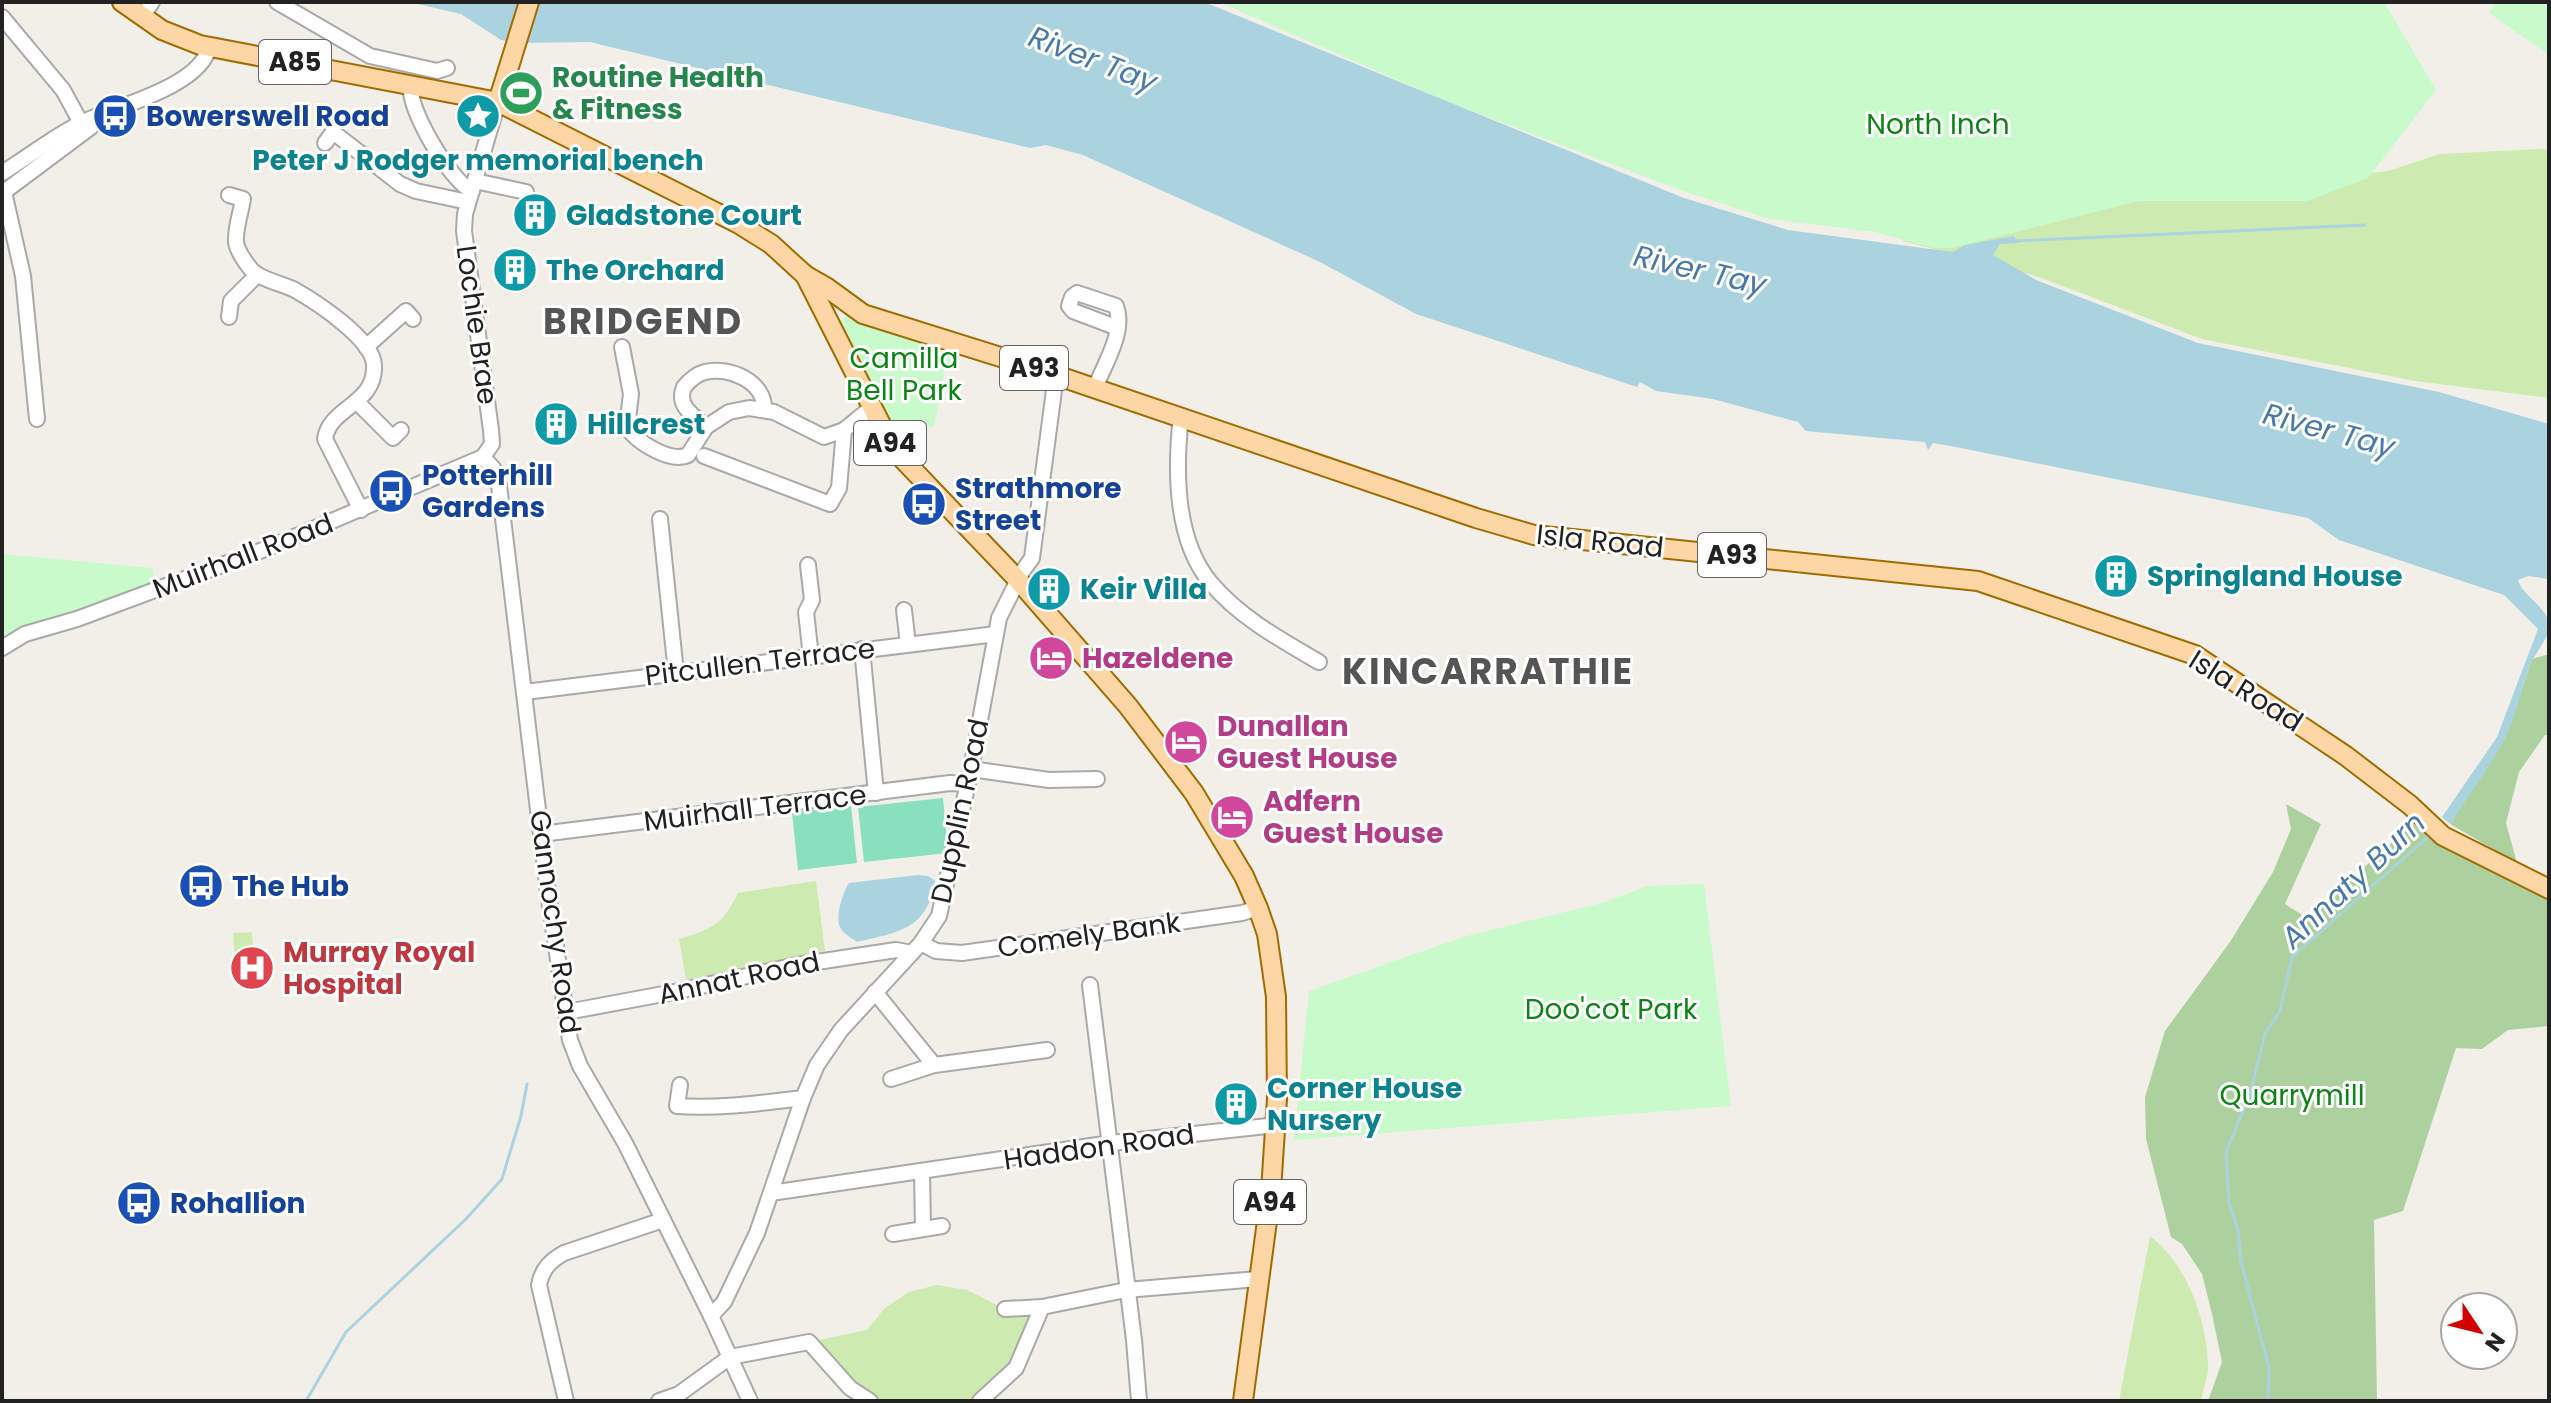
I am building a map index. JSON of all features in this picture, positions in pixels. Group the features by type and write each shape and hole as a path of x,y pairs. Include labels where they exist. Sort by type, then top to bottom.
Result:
{"main road":[{"name":"A85","path":"122,2 147,9 162,30 209,47 498,102"},
{"path":"498,102 529,2"},
{"name":"A93","path":"498,102 739,224 771,244 805,275"},
{"name":"Isla Road","path":"805,275 863,314 1181,416 1468,516 1534,535 1978,581 2195,655 2346,756 2410,805 2443,836 2549,889"},
{"name":"A94","path":"805,275 894,450 1019,581 1128,706 1194,793 1244,876 1258,908 1267,934 1276,1017 1276,1125 1271,1191 1243,1401"}],"street":[{"path":"277,2 370,56 437,71 447,68"},
{"path":"2,17 91,127 4,192 23,276 37,419"},
{"path":"2,173 87,121 165,89 199,66 207,58 209,47"},
{"path":"411,86 410,97 446,165 464,188 472,191"},
{"name":"Lochie Brae","path":"483,457 492,439 464,231 472,191 498,102"},
{"path":"325,143 333,132 400,184 416,191 526,192"},
{"path":"229,195 243,199 236,243 257,275 306,297 353,332 374,362 373,379 366,393 330,423 325,439 361,510"},
{"path":"229,317 231,301 257,275"},
{"path":"366,347 406,311 413,319"},
{"path":"1095,388 1118,328"},
{"path":"622,347 631,394 627,427 649,446 684,458 706,427 729,412 764,409 820,436 832,436 871,408"},
{"path":"706,427 683,406 681,399 684,387 703,372 725,372 752,382 763,396 764,409"},
{"name":"Dupplin Road","path":"711,1316 724,1302 741,1269 817,1065 833,1041 916,948 939,916 970,776 999,618 1032,558 1056,375"},
{"path":"357,402 393,438 401,430"},
{"path":"1181,416 1176,458 1177,499 1193,553 1208,581 1268,633 1319,662"},
{"path":"704,456 830,504 839,488 844,430"},
{"name":"Muirhall Road","path":"2,648 25,634 77,619 188,578 361,510 483,457"},
{"name":"Gannochy Road","path":"483,457 493,468 499,485 541,834 570,1040 580,1066 625,1143 750,1401"},
{"path":"660,519 676,673"},
{"path":"808,565 812,600 806,612 811,657"},
{"path":"904,610 908,644"},
{"name":"Pitcullen Terrace","path":"525,692 996,634"},
{"path":"862,649 876,793"},
{"name":"Muirhall Terrace","path":"541,834 950,783 970,776 1097,779"},
{"name":"Comely Bank","path":"916,948 962,953 1242,913 1258,908"},
{"name":"Annat Road","path":"567,1012 797,965 916,948"},
{"path":"1090,985 1139,1401"},
{"path":"875,992 934,1065"},
{"path":"891,1079 934,1065 1047,1050"},
{"path":"680,1085 677,1106 700,1108 803,1098"},
{"name":"Haddon Road","path":"771,1193 1111,1143 1276,1125"},
{"path":"922,1172 923,1228"},
{"path":"566,1401 539,1285 541,1274 551,1261 564,1253 663,1220"},
{"path":"893,1234 942,1226"},
{"path":"1005,1309 1042,1307 1126,1290 1258,1279"},
{"path":"980,1401 1016,1368 1042,1307"},
{"path":"659,1401 679,1394 730,1357 809,1342 850,1388 870,1401"}],"green space":[{"name":"North Inch","path":"1219,2 2384,2 2436,90 2368,178 2307,201 2139,201 1952,248 1933,248 1875,232 1769,219 1680,190 1448,102"},
{"path":"2496,2 2549,2 2549,55 2489,13"},
{"path":"2549,150 2549,398 2415,381 2202,339 2036,276 1903,241 1887,198 2325,178 2388,171 2440,154"},
{"name":"Camilla Bell Park","path":"850,313 963,349 944,372 934,427 885,419 838,323"},
{"path":"2,554 152,568 155,583 21,628 2,640"},
{"path":"2549,654 2549,735 2545,735 2519,772 2506,823 2517,863 2450,824 2505,738 2532,659"},
{"path":"943,798 948,853 864,862 858,807"},
{"name":"Quarrymill","path":"2286,804 2321,824 2285,904 2307,918 2413,824 2549,898 2549,1026 2508,1030 2482,1049 2456,1048 2403,1211 2374,1220 2377,1401 2208,1401 2222,1362 2212,1314 2202,1274 2182,1244 2171,1237 2146,1139 2145,1097 2165,1031 2230,942 2273,872 2291,829"},
{"path":"851,806 857,863 798,870 792,812"},
{"path":"816,881 825,951 686,980 679,939 715,924 727,912 738,893"},
{"name":"Doo'cot Park","path":"1704,884 1731,1106 1294,1140 1309,991 1463,937 1602,903 1648,886"},
{"path":"252,932 255,968 236,970 233,933"},
{"path":"2150,1236 2184,1277 2199,1310 2208,1364 2201,1401 2119,1401"},
{"path":"937,1285 967,1290 1005,1309 1042,1307 1016,1368 980,1401 870,1401 809,1342 867,1330 885,1308 909,1292"}],"water":[{"name":"River Tay","path":"409,2 1204,2 1684,198 1788,230 1953,252 1965,245 2014,236 2018,243 2000,244 1993,255 2036,280 2198,343 2439,392 2549,424 2549,579 2528,576 2518,580 2544,612 2549,629 2531,663 2504,740 2450,824 2442,817 2497,737 2538,629 2504,595 2339,540 2308,518 1933,443 1928,450 1925,442 1806,431 1798,422 1713,399 1656,391 1640,382 1637,387 1416,314 1320,262 1083,155 1046,145 1030,148 590,42 519,43 501,40 461,14"},
{"path":"918,875 935,881 925,910 909,926 857,942 841,929 839,912 849,883"}],"waterway":[{"path":"2014,241 2365,225"},
{"name":"Annaty Burn","path":"2268,1401 2269,1368 2229,1203 2226,1152 2250,1094 2265,1034 2280,1011 2292,957 2431,834"},
{"path":"306,1401 346,1332 466,1219 502,1179 527,1084"}],"place":[{"name":"Routine Health & Fitness","path":"521,93"},
{"name":"Bowerswell Road","path":"115,116"},
{"name":"Peter J Rodger memorial bench","path":"478,116"},
{"name":"Gladstone Court","path":"535,215"},
{"name":"The Orchard","path":"515,270"},
{"name":"Hillcrest","path":"556,424"},
{"name":"Potterhill Gardens","path":"391,491"},
{"name":"Strathmore Street","path":"924,504"},
{"name":"Springland House","path":"2116,576"},
{"name":"Keir Villa","path":"1049,589"},
{"name":"Hazeldene","path":"1051,658"},
{"name":"Dunallan Guest House","path":"1186,742"},
{"name":"Adfern Guest House","path":"1232,817"},
{"name":"The Hub","path":"201,886"},
{"name":"Murray Royal Hospital","path":"252,968"},
{"name":"Corner House Nursery","path":"1236,1104"},
{"name":"Rohallion","path":"139,1203"}],"district":[{"name":"BRIDGEND","path":"643,321"},
{"name":"KINCARRATHIE","path":"1488,671"}]}
